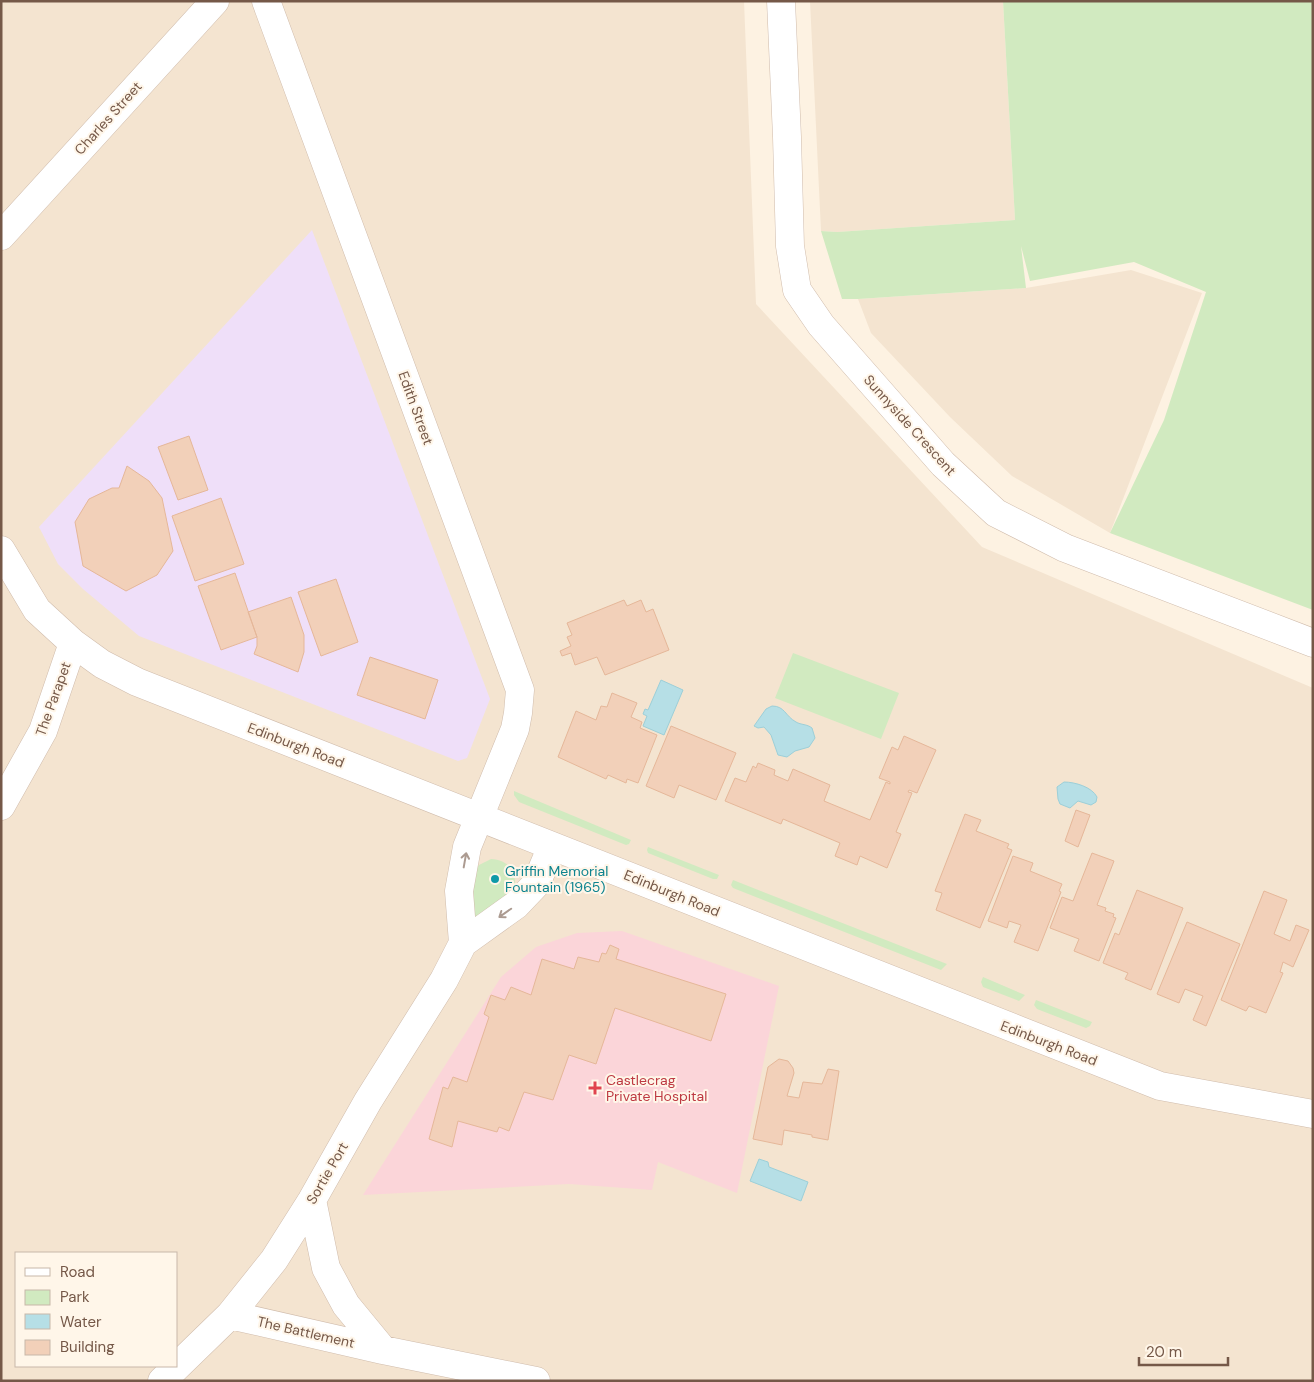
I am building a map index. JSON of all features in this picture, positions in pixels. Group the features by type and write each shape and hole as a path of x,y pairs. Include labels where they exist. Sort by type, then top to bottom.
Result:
{"street":[{"name":"Charles Street","path":"1,236 215,1"},
{"name":"Edith Street","path":"266,1 520,690 515,729 479,816"},
{"name":"Sunnyside Crescent","path":"781,1 790,246 797,290 821,325 943,464 996,513 1065,548 1313,643"},
{"name":"Edinburgh Road","path":"1,550 37,610 73,643 102,664 138,682 1160,1086 1313,1114"},
{"name":"The Parapet","path":"1,806 43,731 73,643"},
{"name":"Sortie Port","path":"178,1365 230,1315 274,1260 312,1200 368,1101 444,980 462,943 460,891 467,847 479,816"},
{"name":"Sortie Port","path":"462,943 516,905 536,884 552,846"},
{"name":"The Battlement","path":"312,1200 326,1268 346,1305 383,1350"},
{"name":"The Battlement","path":"230,1315 383,1350 536,1381"},
{"name":"Sortie Port","path":"162,1381 176,1367"}],"shaded area":[{"path":"1,1 744,1 756,304 982,547 1313,688 1313,1381 1,1381"},
{"path":"810,1 1003,1 1015,220 837,232 821,231"},
{"path":"312,230 490,699 467,758 458,761 139,636 83,589 58,564 39,527"},
{"path":"1131,270 1202,293 1110,533 1012,476 950,417 871,333 858,299 1026,288"},
{"name":"Castlecrag Private Hospital","path":"622,931 779,986 737,1193 658,1162 652,1190 569,1184 363,1195 501,977 536,947 577,933"}],"green space":[{"path":"1003,1 1313,1 1313,610 1110,533 1164,420 1206,292 1134,262 1030,281 1021,246 1026,288 842,299 821,231 837,232 1015,220"},
{"path":"793,653 899,693 881,739 775,698"},
{"path":"514,791 631,840 626,845 519,802 514,795"},
{"path":"648,847 719,875 717,879 713,879 648,853"},
{"path":"491,859 504,862 512,870 515,880 513,893 472,919 467,902 475,871 479,865"},
{"path":"733,880 947,964 941,970 733,888 731,885"},
{"path":"983,977 1025,995 1019,1001 983,987 981,982"},
{"path":"1036,1000 1092,1022 1086,1028 1037,1009 1034,1005"}],"water":[{"path":"661,680 683,690 664,735 643,726 647,716 643,714 645,709 648,710"},
{"path":"772,706 782,709 792,720 812,728 815,738 809,747 795,751 787,757 778,755 771,735 764,727 758,728 754,726 766,709"},
{"path":"1064,782 1078,784 1091,790 1097,797 1096,802 1091,805 1078,801 1070,808 1060,804 1057,787"},
{"path":"759,1159 768,1162 769,1167 808,1182 801,1201 750,1181"}],"building":[{"path":"189,436 208,490 178,500 158,447"},
{"path":"127,466 149,481 162,498 173,551 157,575 126,591 83,566 75,522 89,499 112,488 119,488"},
{"path":"221,498 244,564 195,581 172,516"},
{"path":"235,573 257,637 221,650 198,586"},
{"path":"336,579 358,642 321,656 298,592"},
{"path":"291,597 304,635 304,652 298,672 254,654 257,646 257,637 248,612"},
{"path":"624,600 627,606 641,600 646,612 653,609 669,650 605,675 597,657 575,665 571,653 562,656 560,651 571,646 567,637 572,635 567,623"},
{"path":"370,657 438,680 425,719 357,695"},
{"path":"612,693 637,703 631,717 642,722 640,728 657,735 638,783 627,779 626,783 608,775 606,779 558,757 576,711 596,720 601,706 607,707"},
{"path":"671,726 736,753 716,800 679,785 674,798 646,786"},
{"path":"904,736 936,750 917,793 909,790 908,792 912,793 896,832 901,834 887,868 860,856 857,865 835,856 840,843 783,819 781,824 725,801 735,778 746,782 753,766 756,768 758,763 775,770 774,775 788,781 793,769 830,785 824,801 870,820 886,782 890,784 890,782 879,778 892,747 898,750"},
{"path":"1076,810 1090,815 1078,847 1065,841"},
{"path":"965,814 981,820 976,831 1009,844 1007,848 1012,850 980,928 936,910 942,893 935,891"},
{"path":"1092,853 1114,861 1097,905 1106,908 1105,911 1114,914 1113,917 1116,918 1099,961 1074,951 1079,939 1050,928 1062,897 1073,901"},
{"path":"1013,856 1033,863 1030,871 1062,884 1059,891 1061,892 1038,951 1014,942 1021,925 1009,921 1007,928 988,921"},
{"path":"1137,890 1183,908 1151,990 1125,979 1128,973 1103,963 1115,933 1119,935"},
{"path":"1264,891 1287,900 1274,934 1290,941 1296,925 1309,930 1293,967 1283,962 1280,972 1283,973 1266,1013 1249,1006 1246,1011 1221,1000"},
{"path":"1187,922 1240,944 1206,1026 1193,1020 1203,996 1185,989 1179,1003 1157,994"},
{"name":"Castlecrag Private Hospital","path":"610,945 619,949 616,959 726,994 711,1041 615,1008 596,1064 569,1055 553,1100 524,1092 509,1131 499,1127 497,1132 458,1121 452,1147 429,1139 443,1087 448,1089 453,1077 467,1082 489,1017 484,1014 491,995 505,1000 511,987 531,995 542,959 574,969 578,957 599,962 602,953 606,954"},
{"path":"779,1059 788,1061 793,1068 794,1073 787,1096 799,1098 803,1082 822,1084 828,1069 839,1071 828,1140 784,1130 782,1145 753,1139 768,1067"}],"place":[{"name":"Griffin Memorial Fountain (1965)","path":"495,879"},
{"name":"Castlecrag Private Hospital","path":"595,1088"}]}
